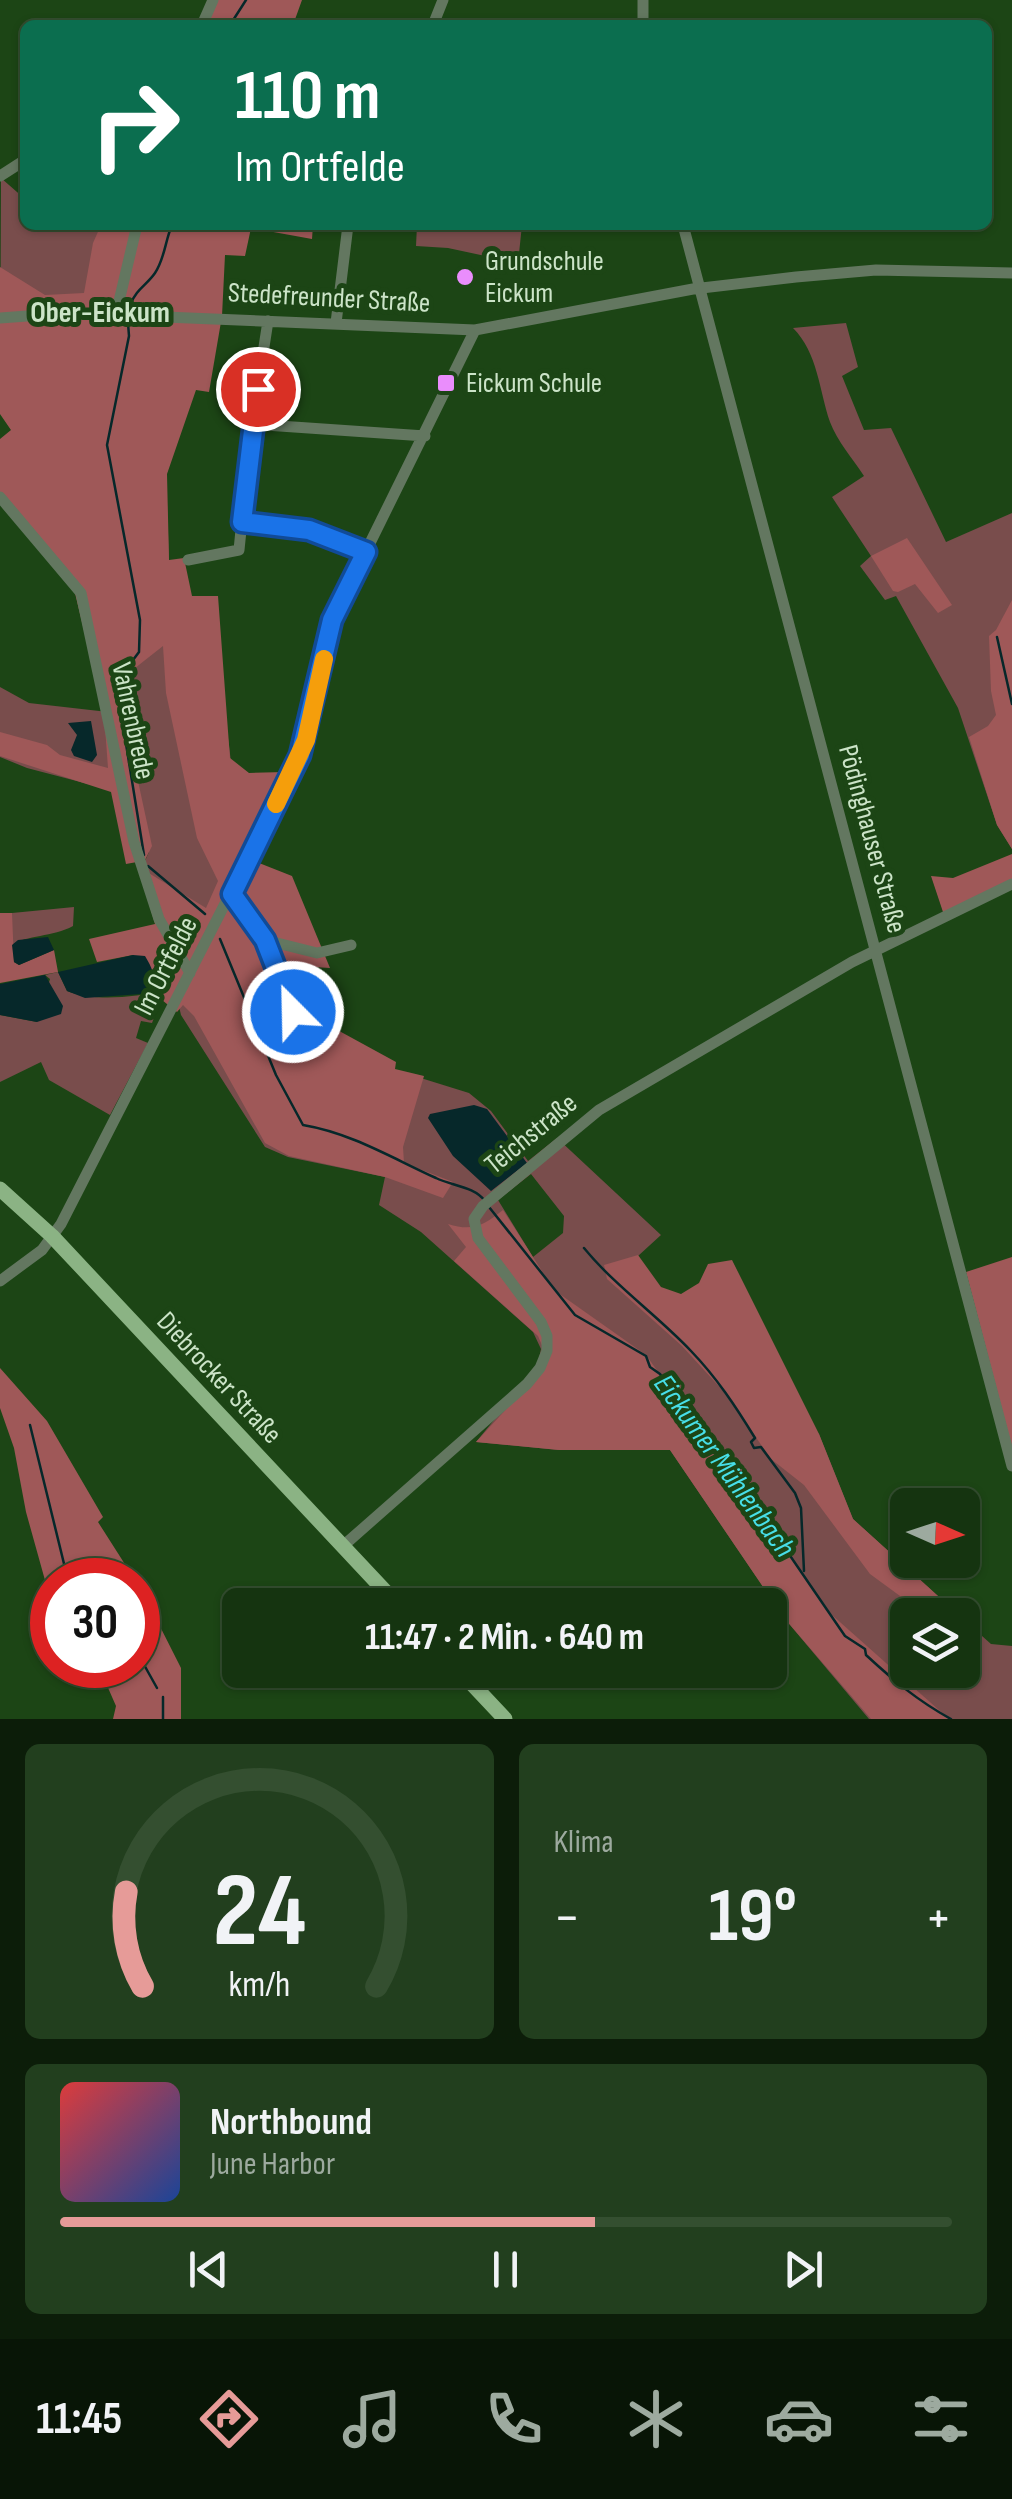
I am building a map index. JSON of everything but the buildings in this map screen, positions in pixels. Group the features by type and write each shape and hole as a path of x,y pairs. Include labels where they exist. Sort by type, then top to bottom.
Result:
{"main road":[{"name":"Diebrocker Straße","path":"0,1189 52,1236 382,1588"},
{"path":"476,1688 505,1719"}],"street":[{"path":"116,314 136,230"},
{"path":"336,324 347,230"},
{"name":"Pödinghauser Straße","path":"683,230 1012,1466"},
{"name":"Stedefreunder Straße","path":"0,318 39,313 116,314 476,330 700,290 876,270 1012,272"},
{"path":"188,560 236,553 268,321"},
{"name":"Im Ortfelde","path":"0,1281 42,1250 52,1236 232,894 300,755 332,620 476,330"},
{"path":"252,424 425,436"},
{"name":"Vahrenbrede","path":"0,496 82,594 138,857 159,919 190,973"},
{"path":"242,522 309,530 366,552"},
{"name":"Teichstraße","path":"343,1546 504,1406 540,1368 547,1351 547,1336 541,1322 478,1238 474,1219 486,1204 599,1110 876,950 1012,884"},
{"path":"232,894 265,940 293,1012"},
{"path":"265,940 317,953 351,944"}],"shaded area":[{"path":"216,0 302,0 295,20 208,20"},
{"path":"1,178 20,195 20,230 99,230 195,390 166,475 169,561 191,597 224,706 243,858 295,965 309,1016 395,1070 469,1093 491,1111 528,1161 557,1138 661,1235 638,1256 660,1288 819,1434 853,1519 890,1553 890,1578 918,1578 940,1598 890,1598 890,1688 980,1688 980,1634 991,1644 1012,1646 1012,1719 869,1719 787,1621 787,1588 764,1588 670,1450 559,1450 476,1442 537,1368 541,1349 533,1332 421,1232 379,1205 385,1177 288,1157 265,1147 181,1015 145,861 149,852 111,790 0,757 0,687 29,703 108,712 77,588 12,431 0,413","holes":["531,1174 564,1216 563,1233 533,1257 498,1200"]},
{"path":"99,230 251,230 245,256 225,255 222,316 209,392 196,390 167,474 169,560 184,558 192,596 218,596 230,758 249,773 285,772 244,857 292,876 330,968 296,966 310,1015 396,1062 395,1069 424,1076 403,1147 404,1163 453,1182 443,1198 385,1177 289,1156 265,1143 194,1016 183,1005 177,1012 162,1000 163,992 155,993 156,977 133,955 97,962 89,939 155,924 137,862 126,864 111,792 0,756 0,732 108,768 104,713 74,589 0,495 0,439 11,430 0,414 0,267 45,295 84,293","holes":["163,646 166,693 197,838 218,881 206,908 147,872 145,860 152,846 124,716 130,672"]},
{"path":"262,230 313,230 312,239"},
{"path":"417,230 521,230 518,263 448,248 416,246"},
{"path":"846,323 858,367 842,376 864,430 891,428 946,542 1012,513 1012,849 997,825 958,708 896,596 885,600 860,566 871,556 832,497 864,476 833,429 813,360 793,328"},
{"path":"907,538 952,605 938,613 915,584 893,591 871,556"},
{"path":"1012,600 1012,849 997,825 969,737 988,726 996,715 989,636"},
{"path":"1012,854 1012,885 945,918 931,876 953,878"},
{"path":"74,907 73,926 12,945 12,913"},
{"path":"0,913 12,913 14,962 19,965 54,950 58,972 0,983"},
{"path":"58,972 67,991 78,994 115,997 164,991 152,1023 141,1021 136,1038 148,1043 110,1115 49,1080 41,1062 0,1082 0,1015 37,1022 50,979 45,975"},
{"path":"503,1210 554,1290 646,1355 832,1615 890,1667 890,1688 914,1688 949,1719 871,1719 787,1621 787,1588 764,1588 670,1450 559,1450 476,1442 543,1369 544,1350 538,1336 454,1261 466,1247 448,1224 478,1226"},
{"path":"638,1255 661,1287 681,1294 699,1283 708,1264 732,1260 819,1434 853,1519 890,1553 890,1578 918,1578 940,1598 903,1598 870,1574 804,1485 771,1459 726,1394 682,1346 607,1279 604,1265"},
{"path":"1012,1257 1012,1448 966,1272"},
{"path":"0,1368 47,1421 103,1517 98,1522 121,1558 39,1558 14,1448 0,1408"},
{"path":"160,1626 181,1668 181,1719 113,1719 116,1706 108,1688 160,1688"}],"water":[{"path":"91,721 97,755 92,762 74,756 71,750 77,735 68,723"},
{"path":"48,937 54,950 19,965 14,962 12,945 18,940"},
{"path":"133,955 145,956 148,961 155,993 85,998 67,991 58,972"},
{"path":"45,975 63,1006 61,1014 37,1022 0,1015 0,984"},
{"path":"474,1105 487,1109 527,1163 491,1191 453,1156 428,1118 430,1114"}],"waterway":[{"name":"Eickumer Mühlenbach","path":"233,20 246,0"},
{"name":"Eickumer Mühlenbach","path":"130,305 158,267 170,230"},
{"name":"Eickumer Mühlenbach","path":"128,323 129,336 107,445 140,620 139,652 127,668 121,713 144,855"},
{"path":"997,637 1012,704"},
{"name":"Eickumer Mühlenbach","path":"148,866 205,914"},
{"name":"Eickumer Mühlenbach","path":"220,939 276,1075 303,1125 355,1140 469,1189 485,1201"},
{"name":"Eickumer Mühlenbach","path":"489,1207 575,1315 646,1356 650,1367 660,1374 730,1468 845,1636 865,1649 866,1655 906,1690 951,1719"},
{"path":"584,1248 700,1361 755,1438 751,1442 754,1448 761,1447 795,1493 801,1508 804,1571"},
{"path":"30,1425 63,1558"},
{"path":"163,1697 163,1719"}],"slow traffic":[{"path":"276,804 306,740 324,659"}],"place":[{"name":"Grundschule Eickum","path":"465,277"},
{"name":"Eickum Schule","path":"446,383"}],"district":[{"name":"Ober-Eickum","path":"100,313"}],"route":[{"path":"258,389 242,522 309,530 366,552 332,620 306,740 232,894 265,940 293,1012"}]}
